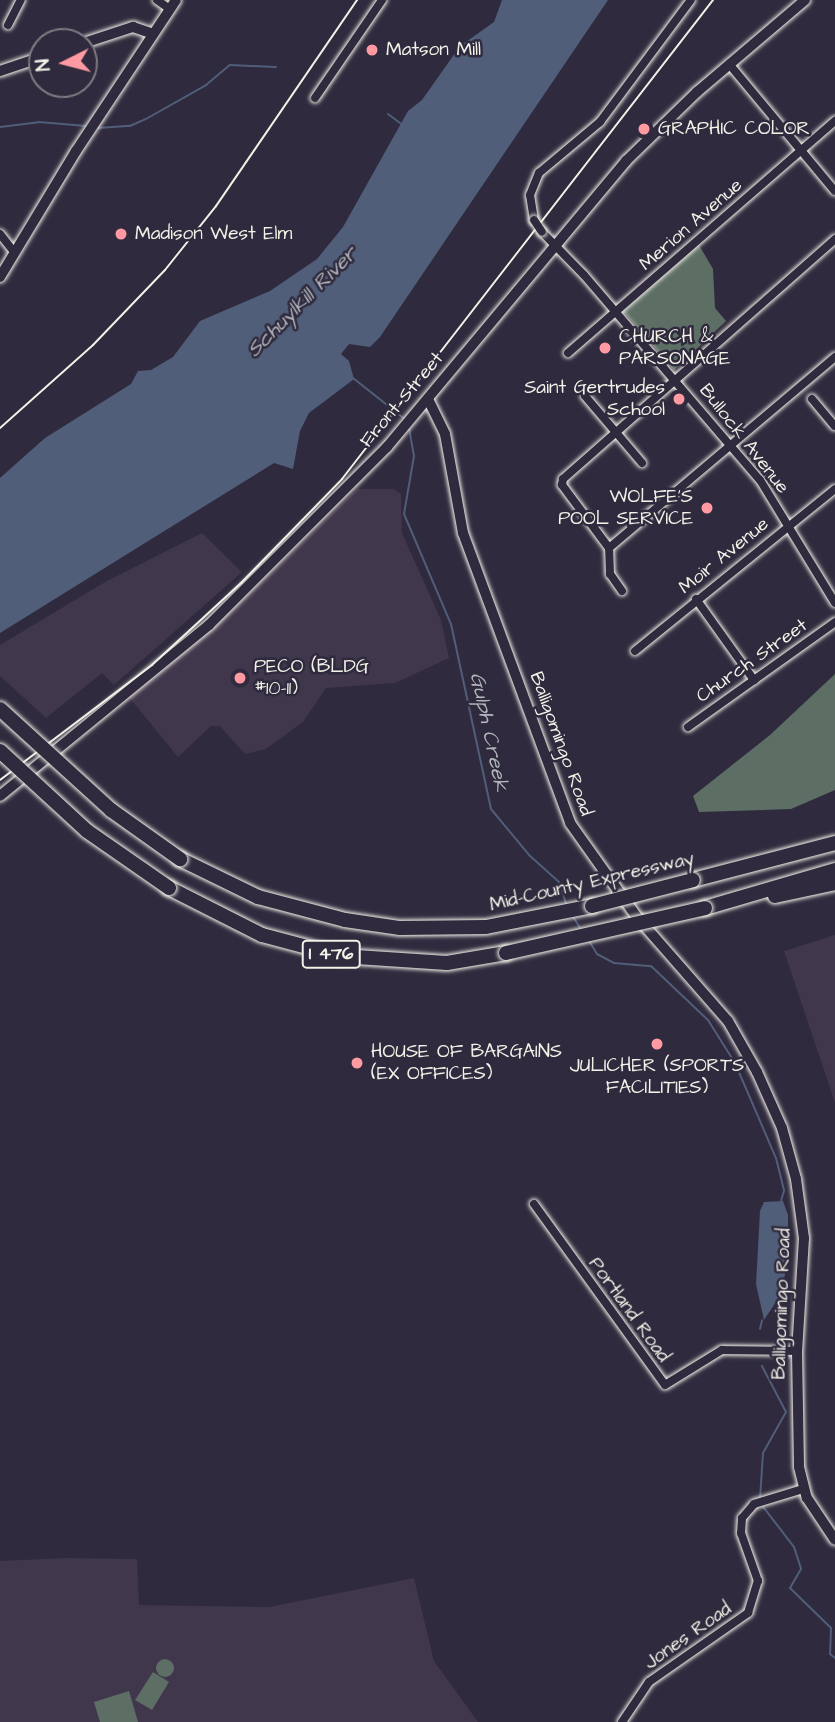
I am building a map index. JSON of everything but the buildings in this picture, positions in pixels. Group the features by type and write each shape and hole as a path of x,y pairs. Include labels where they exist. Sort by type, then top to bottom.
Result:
{"highway":[{"name":"Mid-County Expressway","path":"0,709 111,810 180,859 258,897 310,913 400,928 486,927 693,880 835,843"},
{"name":"I 476","path":"0,751 87,831 169,888 262,935 341,956 447,963 506,954 705,908 835,870"},
{"path":"777,856 835,837"},
{"path":"705,908 835,883"}],"main road":[{"name":"Front Street","path":"0,796 195,638 402,431 626,161 729,65 805,0"},
{"path":"0,277 76,151 173,4"},
{"path":"98,38 133,27 153,34"},
{"path":"0,71 28,62"},
{"name":"Balligomingo Road","path":"428,399 444,429 463,533 570,822 636,916 728,1021 771,1100 802,1211 797,1351 799,1467 803,1489 835,1540"}],"street":[{"path":"8,25 21,0"},
{"path":"157,0 173,4"},
{"path":"316,98 382,0"},
{"name":"Bullock Avenue","path":"691,0 600,122 539,173 530,195 534,220 732,446 789,524 835,603"},
{"path":"729,65 835,191"},
{"name":"Merion Avenue","path":"568,352 835,121"},
{"path":"0,234 15,253"},
{"path":"622,591 610,574 609,548 562,485 563,479 615,429 835,239"},
{"path":"609,548 835,357"},
{"path":"585,396 642,463"},
{"path":"812,399 835,426"},
{"name":"Moir Avenue","path":"635,651 835,489"},
{"path":"696,599 754,680"},
{"name":"Church Street","path":"688,727 835,622"},
{"name":"Portland Road","path":"534,1204 665,1385 722,1350 797,1351"},
{"name":"Jones Road","path":"622,1722 649,1682 748,1613 758,1581 741,1528 742,1518 754,1504 803,1489"}],"shaded area":[{"path":"357,489 394,489 401,494 402,533 441,620 449,658 395,683 326,688 303,722 266,749 245,754 220,726 211,726 178,757 129,697 235,608"},
{"path":"202,533 242,572 114,685 102,673 46,718 0,676 0,645 105,582"},
{"path":"835,935 835,1103 784,951"},
{"path":"137,1559 139,1605 269,1607 414,1578 434,1661 478,1722 0,1722 0,1561"}],"green space":[{"path":"699,245 713,269 715,308 726,321 674,370 623,311"},
{"path":"835,674 835,790 791,809 699,812 693,796 770,735"},
{"path":"161,1659 169,1659 174,1668 172,1675 161,1677 156,1672 156,1664"},
{"path":"153,1672 169,1682 152,1710 135,1700"},
{"path":"129,1691 138,1722 100,1722 94,1702"}],"water":[{"name":"Schuylkill River","path":"502,0 608,0 380,337 370,347 349,344 341,354 349,361 354,379 309,413 300,431 293,469 274,463 0,633 0,478 45,438 131,384 138,371 151,370 173,357 200,321 270,291 317,259 343,227 408,111 422,100 460,46 494,22"},
{"path":"783,1201 788,1215 788,1264 778,1299 764,1320 756,1284 760,1211 764,1202"}],"waterway":[{"path":"98,128 130,126 146,119 206,85 230,65 276,67"},
{"path":"388,114 404,126"},
{"path":"0,127 39,122 86,126"},
{"name":"Gulph Creek","path":"353,378 406,420"},
{"name":"Gulph Creek","path":"409,428 414,456 404,514 451,624 491,809 529,855 559,882 566,904"},
{"name":"Gulph Creek","path":"572,915 580,928"},
{"name":"Gulph Creek","path":"589,941 597,954 614,963 651,966 708,1020 735,1063 776,1158 784,1191 781,1201"},
{"name":"Gulph Creek","path":"760,1329 762,1320"},
{"name":"Gulph Creek","path":"760,1499 763,1453 786,1412 762,1366"},
{"name":"Gulph Creek","path":"761,1504 794,1547 801,1569 790,1588 831,1628 830,1654 835,1658"}],"railway":[{"path":"0,428 93,345 165,270 216,206 357,0"},
{"path":"0,780 152,665 241,583 342,479 713,0"}],"place":[{"name":"Matson Mill","path":"372,50"},
{"name":"GRAPHIC COLOR","path":"644,129"},
{"name":"Madison West Elm","path":"121,234"},
{"name":"CHURCH & PARSONAGE","path":"605,348"},
{"name":"Saint Gertrudes School","path":"679,399"},
{"name":"WOLFE'S POOL SERVICE","path":"707,508"},
{"name":"PECO (BLDG #10-11)","path":"240,678"},
{"name":"JULICHER (SPORTS FACILITIES)","path":"657,1044"},
{"name":"HOUSE OF BARGAINS (EX OFFICES)","path":"357,1063"}]}
